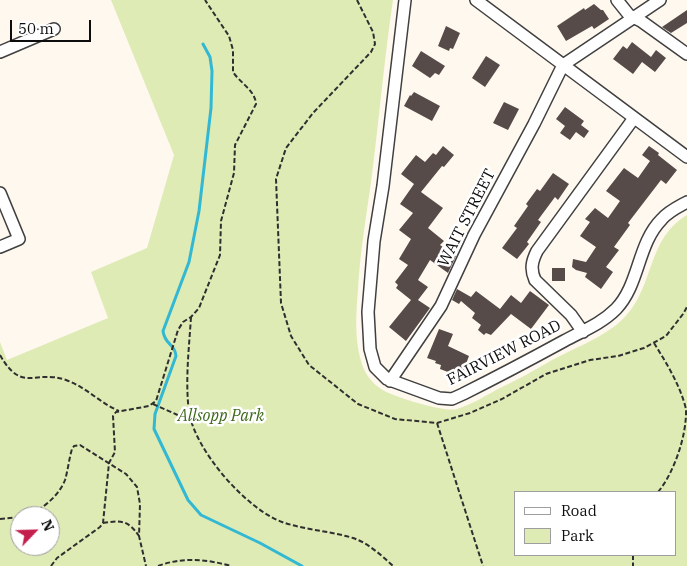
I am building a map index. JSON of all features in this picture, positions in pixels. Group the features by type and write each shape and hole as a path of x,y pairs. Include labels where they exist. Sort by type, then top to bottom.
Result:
{"street":[{"name":"FAIRVIEW ROAD","path":"405,0 383,186 374,241 368,312 370,350 373,362 378,372 390,381 439,398 452,399 583,332 607,317 619,305 631,285 647,240 653,229 666,214 687,202"},
{"path":"476,0 687,157"},
{"path":"617,0 629,15 687,54"},
{"path":"563,65 660,0"},
{"path":"0,52 54,29"},
{"name":"WAIT STREET","path":"390,381 441,306 474,235 534,124 563,65"},
{"path":"583,332 571,314 535,280 532,267 533,260 537,251 634,118"},
{"path":"0,192 19,239 0,247"}],"path":[{"path":"154,404 181,326 199,308 220,255 221,221 234,173 235,145 256,104 254,95 233,72 229,36 205,0"},
{"path":"357,0 372,32 375,44 371,52 313,113 286,148 276,178 281,303 291,336 309,365 358,404 395,419 436,423 478,409 546,374 590,360 618,356 654,343 666,336 687,307"},
{"path":"190,318 188,385 191,421 208,454 229,483 264,513 282,522 354,538 378,552 393,566"},
{"path":"654,343 674,375 687,411 687,428 682,450 667,481 659,491"},
{"path":"0,355 12,372 19,377 65,379 119,411"},
{"path":"51,566 57,558 103,523 109,464 115,452 113,416 116,412 154,404 191,421"},
{"path":"436,423 483,566"},
{"path":"45,506 64,482 74,446 82,446 126,474 137,487 140,504 139,536 146,566"},
{"path":"103,523 126,522 139,536"},
{"path":"158,566 174,561 198,559 231,566"}],"green space":[{"name":"Allsopp Park","path":"111,0 393,0 360,262 356,317 359,355 365,371 378,387 406,399 451,410 472,403 615,326 638,299 663,239 673,226 687,215 687,566 0,566 0,342 7,360 108,318 91,272 147,248 174,155"}],"building":[{"path":"594,4 603,10 609,19 594,29 592,26 566,41 557,26 584,8 585,10"},
{"path":"687,10 687,23 671,33 662,27"},
{"path":"446,26 460,33 453,49 450,48 449,51 438,46"},
{"path":"632,42 651,57 656,50 666,58 655,72 642,62 633,74 613,59 623,46 627,49"},
{"path":"421,51 445,66 439,75 435,73 430,78 412,66"},
{"path":"486,56 500,65 485,87 472,78"},
{"path":"414,92 440,106 432,121 404,106 410,95"},
{"path":"504,102 519,109 508,130 493,123"},
{"path":"565,107 584,121 581,125 589,131 584,138 576,132 570,140 560,133 565,126 556,119"},
{"path":"443,146 454,155 444,167 442,166 421,192 443,208 428,228 444,241 440,245 456,256 448,273 430,260 418,280 428,287 418,300 430,308 406,341 389,327 411,300 396,288 398,285 395,282 408,265 399,259 411,239 399,230 413,213 400,204 414,184 401,174 416,155 425,162 433,153 436,155"},
{"path":"649,146 677,170 666,184 661,180 628,223 630,225 614,247 619,250 606,267 613,272 601,289 585,277 587,273 572,267 573,259 586,262 596,247 580,236 590,222 585,219 595,208 608,218 620,201 606,191 624,168 638,178 650,161 642,155"},
{"path":"553,173 569,184 558,200 555,197 538,220 541,222 527,242 529,244 517,259 502,248 517,228 514,226 528,206 526,204 537,189 540,191"},
{"path":"552,268 565,268 565,281 552,281"},
{"path":"457,289 471,297 476,291 500,309 511,295 521,303 530,291 549,305 531,329 511,314 491,335 486,333 484,335 478,330 481,325 472,318 475,313 461,301 459,304 452,300"},
{"path":"439,329 453,334 448,346 469,356 461,377 440,369 441,365 427,358"}],"waterway":[{"path":"203,44 210,57 212,71 211,108 199,211 189,262 163,331 176,356 155,414 154,429 188,500 201,515 260,543 302,566"}]}
